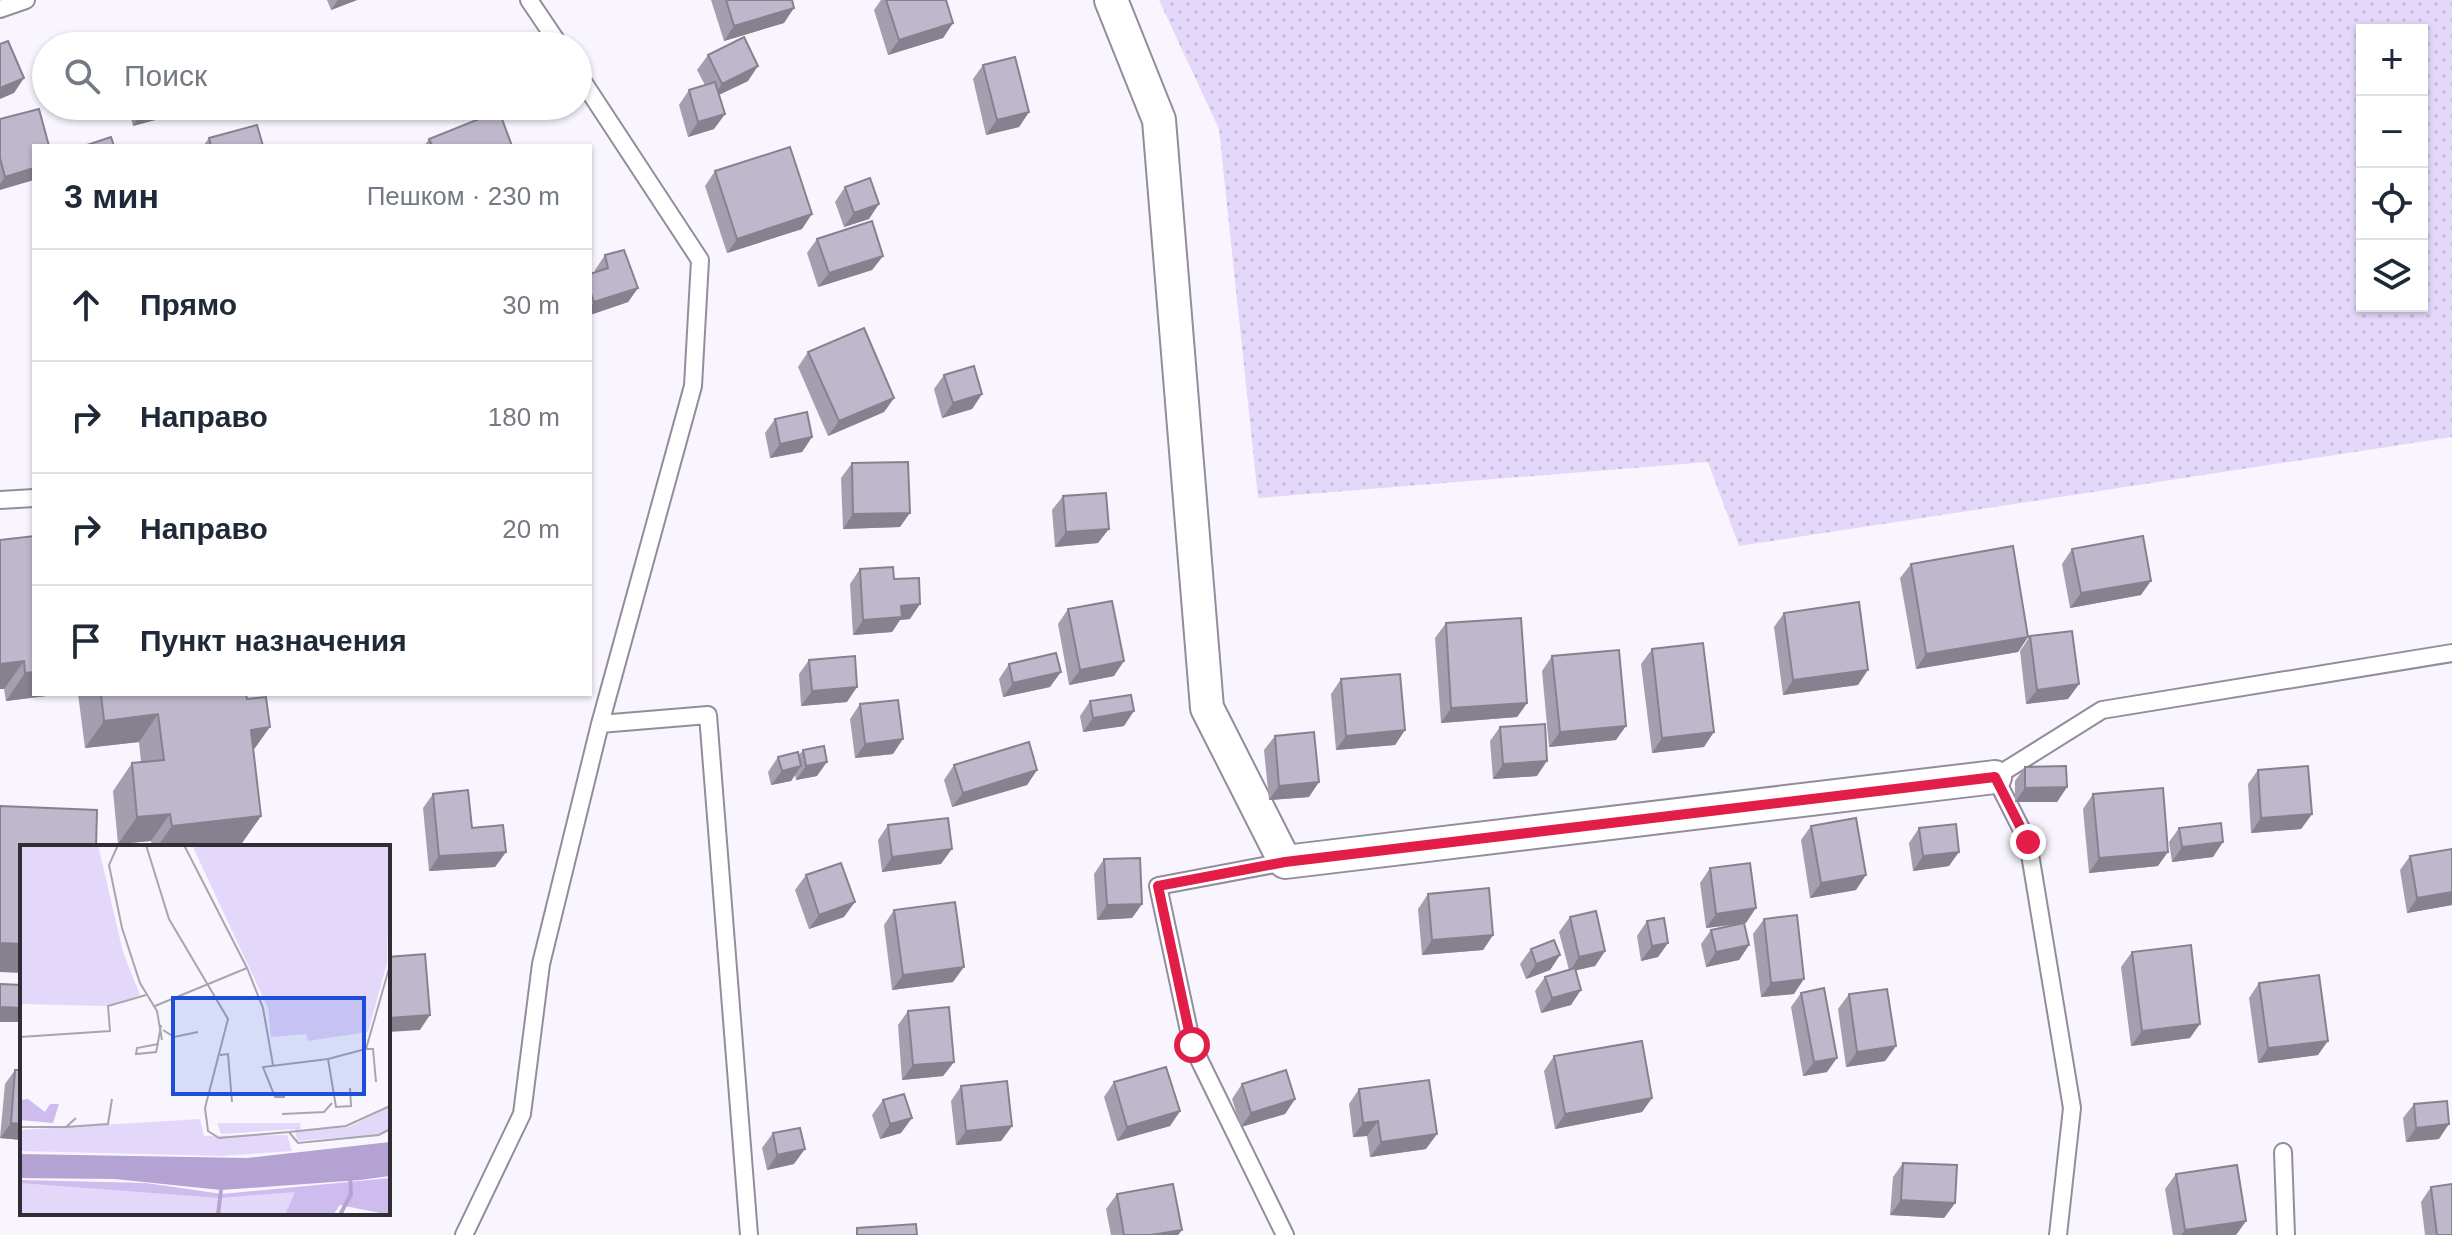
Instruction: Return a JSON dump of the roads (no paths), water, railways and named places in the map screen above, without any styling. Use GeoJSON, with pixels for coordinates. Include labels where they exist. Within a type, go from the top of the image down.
{"type":"FeatureCollection","features":[{"type":"Feature","properties":{"kind":"street"},"geometry":{"type":"LineString","coordinates":[[1111,0],[1159,120],[1207,708],[1285,862],[1995,777]]}},
{"type":"Feature","properties":{"kind":"lane"},"geometry":{"type":"LineString","coordinates":[[0,9],[26,0]]}},
{"type":"Feature","properties":{"kind":"lane"},"geometry":{"type":"LineString","coordinates":[[529,0],[551,32]]}},
{"type":"Feature","properties":{"kind":"lane"},"geometry":{"type":"LineString","coordinates":[[464,1235],[522,1114],[541,964],[600,724],[693,386],[700,260],[592,95]]}},
{"type":"Feature","properties":{"kind":"lane"},"geometry":{"type":"LineString","coordinates":[[0,500],[32,498]]}},
{"type":"Feature","properties":{"kind":"lane"},"geometry":{"type":"LineString","coordinates":[[2058,1235],[2072,1108],[2028,842],[1995,777],[2102,710],[2452,653]]}},
{"type":"Feature","properties":{"kind":"lane"},"geometry":{"type":"LineString","coordinates":[[600,724],[708,715],[749,1235]]}},
{"type":"Feature","properties":{"kind":"lane"},"geometry":{"type":"LineString","coordinates":[[1285,862],[1158,886],[1192,1045],[1285,1235]]}},
{"type":"Feature","properties":{"kind":"lane"},"geometry":{"type":"LineString","coordinates":[[2283,1152],[2286,1235]]}}]}
